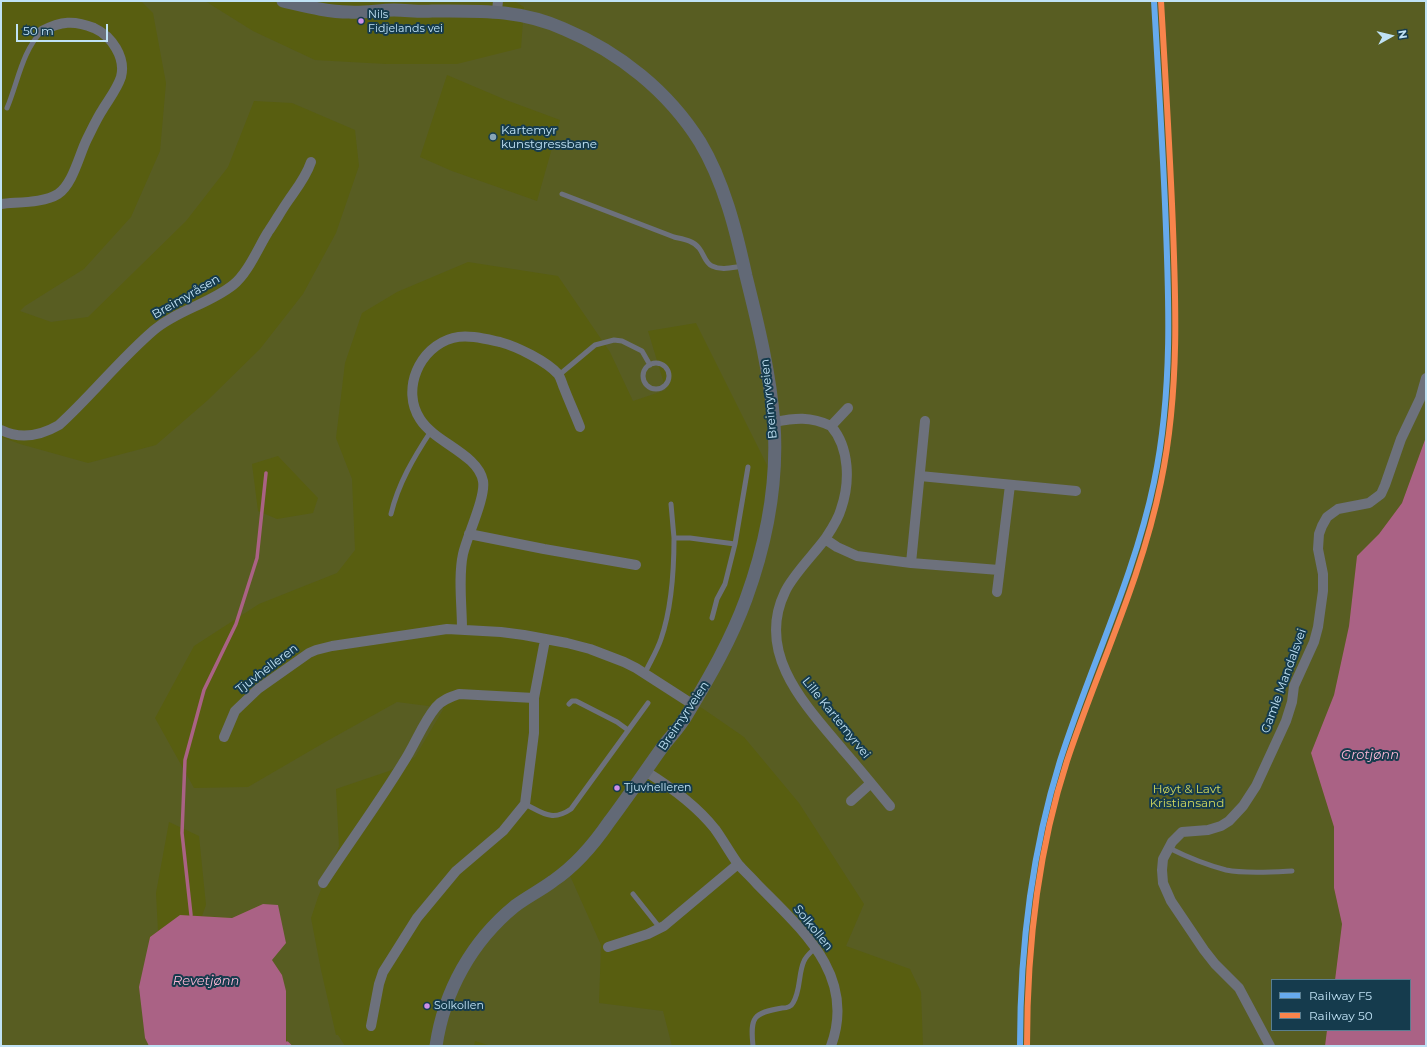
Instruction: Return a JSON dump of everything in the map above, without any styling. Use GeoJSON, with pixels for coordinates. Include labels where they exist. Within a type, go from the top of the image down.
{"type":"FeatureCollection","features":[{"type":"Feature","properties":{"kind":"street","name":"Breimyrveien"},"geometry":{"type":"LineString","coordinates":[[283,1],[330,11],[348,12],[389,10],[473,11],[497,6],[564,29],[613,55],[639,73],[675,108],[700,142],[709,160],[728,207],[762,340],[774,422],[773,466],[769,508],[766,530],[756,569],[746,600],[728,642],[707,682],[692,704],[682,723],[645,771],[606,827],[580,858],[564,873],[518,904],[491,930],[476,949],[461,970],[448,997],[436,1046]]}},
{"type":"Feature","properties":{"kind":"street"},"geometry":{"type":"LineString","coordinates":[[1,204],[51,198],[65,187],[71,177],[87,139],[115,91],[121,76],[121,60],[116,48],[108,37],[99,30],[86,25],[67,22],[55,24],[42,31]]}},
{"type":"Feature","properties":{"kind":"street","name":"Breimyråsen"},"geometry":{"type":"LineString","coordinates":[[1,430],[7,434],[27,436],[47,432],[59,425],[134,349],[160,325],[173,316],[211,298],[233,285],[243,273],[288,201],[307,175],[311,162]]}},
{"type":"Feature","properties":{"kind":"street"},"geometry":{"type":"LineString","coordinates":[[462,629],[461,563],[483,491],[483,482],[481,474],[470,459],[444,442],[426,427],[417,414],[414,404],[413,384],[414,377],[421,363],[434,348],[453,338],[462,337],[500,342],[527,353],[547,365],[559,375],[580,427]]}},
{"type":"Feature","properties":{"kind":"street","name":"Gamle Mandalsvei"},"geometry":{"type":"LineString","coordinates":[[1270,1046],[1239,988],[1226,976],[1208,955],[1171,901],[1163,883],[1163,859],[1176,836],[1182,832],[1208,830],[1225,824],[1239,810],[1256,786],[1286,721],[1292,702],[1294,686],[1314,642],[1318,627],[1323,590],[1318,549],[1319,534],[1322,526],[1328,516],[1338,509],[1369,503],[1381,494],[1401,439],[1420,399],[1426,378]]}},
{"type":"Feature","properties":{"kind":"street"},"geometry":{"type":"LineString","coordinates":[[774,422],[792,419],[807,419],[831,426],[848,408]]}},
{"type":"Feature","properties":{"kind":"street"},"geometry":{"type":"LineString","coordinates":[[911,563],[925,421]]}},
{"type":"Feature","properties":{"kind":"street","name":"Lille Kartemyrvei"},"geometry":{"type":"LineString","coordinates":[[831,426],[837,435],[843,450],[846,470],[846,485],[840,512],[826,539],[785,592],[777,620],[778,647],[789,679],[802,700],[890,806]]}},
{"type":"Feature","properties":{"kind":"street"},"geometry":{"type":"LineString","coordinates":[[920,476],[1076,491]]}},
{"type":"Feature","properties":{"kind":"street"},"geometry":{"type":"LineString","coordinates":[[997,592],[1010,485]]}},
{"type":"Feature","properties":{"kind":"street"},"geometry":{"type":"LineString","coordinates":[[469,534],[544,549],[636,564]]}},
{"type":"Feature","properties":{"kind":"street"},"geometry":{"type":"LineString","coordinates":[[826,539],[837,547],[857,556],[911,563],[999,570]]}},
{"type":"Feature","properties":{"kind":"street","name":"Tjuvhelleren"},"geometry":{"type":"LineString","coordinates":[[224,737],[235,711],[258,689],[296,662],[316,650],[355,642],[447,629],[501,632],[567,643],[590,649],[624,662],[645,673],[692,704]]}},
{"type":"Feature","properties":{"kind":"street"},"geometry":{"type":"LineString","coordinates":[[371,1026],[379,984],[383,972],[417,918],[456,871],[503,831],[525,804],[534,733],[534,698],[545,640]]}},
{"type":"Feature","properties":{"kind":"street"},"geometry":{"type":"LineString","coordinates":[[323,883],[405,761],[431,714],[440,702],[451,696],[459,694],[534,698]]}},
{"type":"Feature","properties":{"kind":"street","name":"Solkollen"},"geometry":{"type":"LineString","coordinates":[[645,771],[669,786],[698,810],[718,834],[738,864],[798,926],[816,947],[830,970],[836,995],[837,1026],[831,1046]]}},
{"type":"Feature","properties":{"kind":"street"},"geometry":{"type":"LineString","coordinates":[[851,801],[871,783]]}},
{"type":"Feature","properties":{"kind":"street"},"geometry":{"type":"LineString","coordinates":[[608,947],[648,934],[660,928],[675,918],[738,864]]}},
{"type":"Feature","properties":{"kind":"lane"},"geometry":{"type":"LineString","coordinates":[[8,108],[25,58],[33,42],[42,31]]}},
{"type":"Feature","properties":{"kind":"lane"},"geometry":{"type":"LineString","coordinates":[[562,194],[688,240],[699,246],[707,263],[713,266],[725,268],[744,266]]}},
{"type":"Feature","properties":{"kind":"lane"},"geometry":{"type":"LineString","coordinates":[[559,375],[588,350],[600,343],[614,340],[622,341],[642,350],[650,365]]}},
{"type":"Feature","properties":{"kind":"lane"},"geometry":{"type":"LineString","coordinates":[[658,363],[662,364],[668,370],[670,378],[669,382],[663,388],[655,390],[651,389],[645,383],[643,375],[644,371],[650,365],[658,363]]}},
{"type":"Feature","properties":{"kind":"lane"},"geometry":{"type":"LineString","coordinates":[[391,514],[402,484],[417,453],[431,431]]}},
{"type":"Feature","properties":{"kind":"lane"},"geometry":{"type":"LineString","coordinates":[[712,618],[717,599],[725,584],[748,467]]}},
{"type":"Feature","properties":{"kind":"lane"},"geometry":{"type":"LineString","coordinates":[[645,673],[660,641],[667,620],[672,592],[674,538],[671,504]]}},
{"type":"Feature","properties":{"kind":"lane"},"geometry":{"type":"LineString","coordinates":[[674,538],[690,538],[734,544]]}},
{"type":"Feature","properties":{"kind":"lane"},"geometry":{"type":"LineString","coordinates":[[569,704],[572,701],[576,701],[617,722],[628,730]]}},
{"type":"Feature","properties":{"kind":"lane"},"geometry":{"type":"LineString","coordinates":[[525,804],[548,815],[557,816],[564,814],[571,809],[648,703]]}},
{"type":"Feature","properties":{"kind":"lane"},"geometry":{"type":"LineString","coordinates":[[1168,848],[1201,862],[1228,870],[1272,872],[1292,871]]}},
{"type":"Feature","properties":{"kind":"lane"},"geometry":{"type":"LineString","coordinates":[[633,894],[660,928]]}},
{"type":"Feature","properties":{"kind":"lane"},"geometry":{"type":"LineString","coordinates":[[753,1046],[753,1021],[763,1013],[786,1008],[792,1004],[798,988],[804,961],[816,947]]}},
{"type":"Feature","properties":{"kind":"green space","name":"Høyt & Lavt Kristiansand"},"geometry":{"type":"Polygon","coordinates":[[[1,1],[1426,1],[1426,1046],[1,1046],[1,1]]]}},
{"type":"Feature","properties":{"kind":"green space","name":"Høyt & Lavt Kristiansand"},"geometry":{"type":"Polygon","coordinates":[[[141,1],[205,1],[253,31],[315,60],[386,64],[457,64],[521,48],[524,7],[514,1],[1426,1],[1426,437],[1402,503],[1379,534],[1357,556],[1349,626],[1334,695],[1311,753],[1334,827],[1334,888],[1342,924],[1335,979],[1271,979],[1271,1031],[1327,1031],[1325,1046],[923,1046],[921,992],[910,969],[846,946],[864,904],[799,803],[744,737],[694,704],[751,591],[773,477],[696,323],[648,331],[666,390],[633,401],[610,352],[558,276],[468,262],[397,292],[362,313],[345,363],[336,438],[352,479],[355,550],[337,573],[259,604],[194,646],[155,718],[194,788],[248,787],[397,702],[444,708],[415,757],[389,771],[336,789],[339,846],[311,918],[336,1035],[338,1035],[345,1046],[286,1046],[282,975],[272,960],[263,904],[232,918],[202,916],[206,905],[199,836],[169,822],[156,893],[158,931],[149,937],[145,1038],[149,1046],[1,1046],[1,437],[20,444],[88,463],[156,445],[208,400],[260,349],[303,294],[336,233],[359,166],[355,130],[292,103],[254,101],[228,167],[186,221],[88,317],[51,322],[20,311],[25,306],[84,269],[131,217],[160,151],[166,83],[153,13],[141,1]],[[447,75],[420,157],[452,171],[537,201],[560,120],[506,100],[447,75]],[[278,456],[252,464],[258,511],[277,519],[313,513],[318,498],[278,456]]]}},
{"type":"Feature","properties":{"kind":"green space"},"geometry":{"type":"Polygon","coordinates":[[[567,869],[601,945],[599,1003],[663,1011],[672,1046],[491,1046],[475,1041],[474,1046],[438,1046],[461,968],[504,916],[567,869]]]}},
{"type":"Feature","properties":{"kind":"water","name":"Grotjønn"},"geometry":{"type":"Polygon","coordinates":[[[1426,437],[1426,1046],[1325,1046],[1327,1031],[1411,1031],[1411,979],[1335,979],[1342,924],[1334,888],[1334,827],[1311,753],[1334,695],[1349,626],[1357,556],[1379,534],[1402,503],[1426,437]]]}},
{"type":"Feature","properties":{"kind":"water","name":"Revetjønn"},"geometry":{"type":"Polygon","coordinates":[[[263,904],[278,905],[286,943],[272,960],[282,975],[286,991],[286,1046],[149,1046],[145,1038],[139,987],[150,937],[180,915],[232,918],[263,904]]]}},
{"type":"Feature","properties":{"kind":"waterway"},"geometry":{"type":"LineString","coordinates":[[191,915],[182,833],[185,760],[204,690],[236,624],[257,558],[266,473]]}},
{"type":"Feature","properties":{"kind":"waterway"},"geometry":{"type":"LineString","coordinates":[[287,1043],[290,1046]]}},
{"type":"Feature","properties":{"kind":"rail line","name":"F5"},"geometry":{"type":"LineString","coordinates":[[1020,1046],[1022,974],[1029,902],[1050,796],[1072,726],[1135,553],[1154,482],[1160,448],[1167,379],[1168,309],[1164,179],[1154,1]]}},
{"type":"Feature","properties":{"kind":"rail line","name":"50"},"geometry":{"type":"LineString","coordinates":[[1027,1046],[1027,1010],[1032,937],[1041,866],[1048,831],[1067,761],[1143,553],[1153,518],[1167,447],[1174,378],[1175,309],[1171,179],[1161,1]]}},
{"type":"Feature","properties":{"kind":"place","name":"Nils Fidjelands vei"},"geometry":{"type":"Point","coordinates":[361,21]}},
{"type":"Feature","properties":{"kind":"place","name":"Kartemyr kunstgressbane"},"geometry":{"type":"Point","coordinates":[493,137]}},
{"type":"Feature","properties":{"kind":"place","name":"Tjuvhelleren"},"geometry":{"type":"Point","coordinates":[617,788]}},
{"type":"Feature","properties":{"kind":"place","name":"Solkollen"},"geometry":{"type":"Point","coordinates":[427,1006]}}]}
